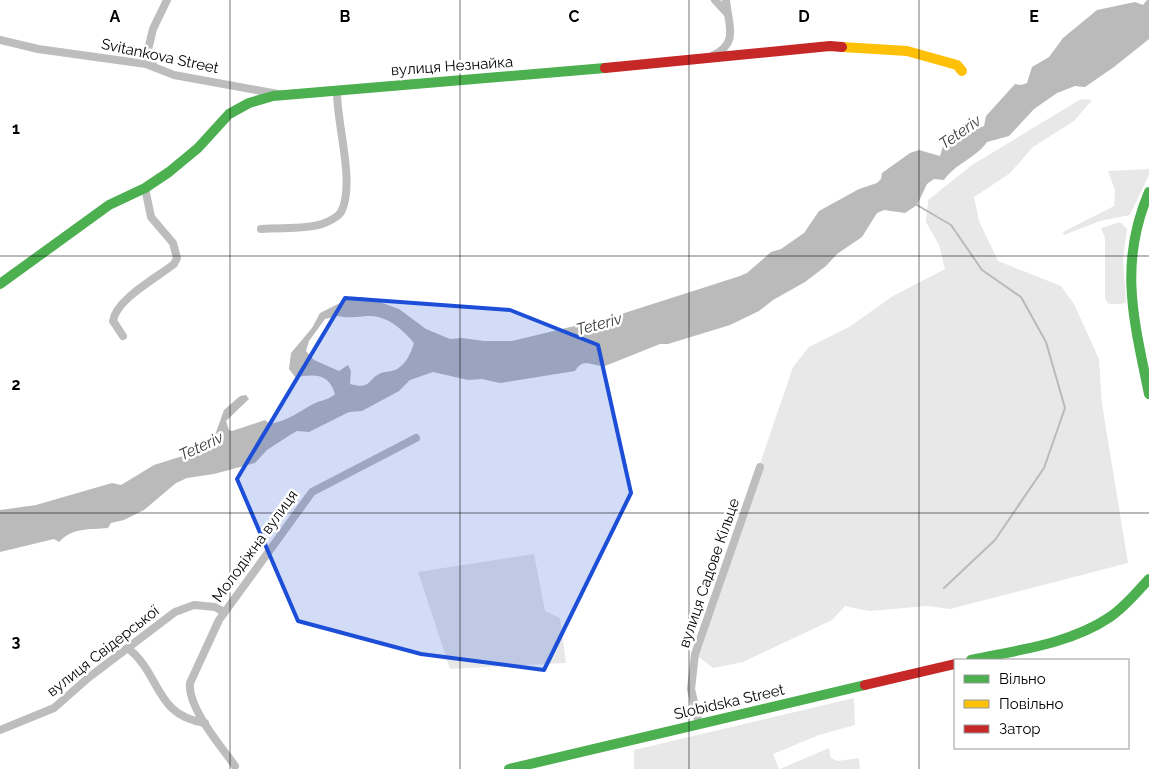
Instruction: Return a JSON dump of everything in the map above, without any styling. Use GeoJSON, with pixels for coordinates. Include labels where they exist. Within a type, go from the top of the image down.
{"type":"FeatureCollection","features":[{"type":"Feature","properties":{"kind":"street"},"geometry":{"type":"LineString","coordinates":[[154,67],[147,54],[155,24],[167,0]]}},
{"type":"Feature","properties":{"kind":"street"},"geometry":{"type":"LineString","coordinates":[[716,0],[727,13]]}},
{"type":"Feature","properties":{"kind":"street"},"geometry":{"type":"LineString","coordinates":[[710,57],[720,53],[729,42],[730,29],[726,0]]}},
{"type":"Feature","properties":{"kind":"street","name":"Svitankova Street"},"geometry":{"type":"LineString","coordinates":[[0,40],[38,49],[114,58],[154,67],[174,75],[284,95]]}},
{"type":"Feature","properties":{"kind":"street","name":"вулиця Незнайка"},"geometry":{"type":"LineString","coordinates":[[0,284],[109,204],[145,188],[189,155],[229,114],[249,103],[284,95],[498,78],[812,47],[852,46],[907,51],[957,65],[962,71]]}},
{"type":"Feature","properties":{"kind":"street"},"geometry":{"type":"LineString","coordinates":[[261,229],[316,225],[330,221],[341,213],[346,199],[346,174],[336,107],[337,90]]}},
{"type":"Feature","properties":{"kind":"street"},"geometry":{"type":"LineString","coordinates":[[123,336],[113,321],[116,311],[139,290],[174,264],[177,258],[173,243],[151,217],[145,188]]}},
{"type":"Feature","properties":{"kind":"street"},"geometry":{"type":"LineString","coordinates":[[1149,192],[1135,222],[1131,238],[1129,272],[1132,306],[1149,394]]}},
{"type":"Feature","properties":{"kind":"street","name":"Молодіжна вулиця"},"geometry":{"type":"LineString","coordinates":[[237,768],[205,723],[191,698],[190,683],[224,612],[312,492],[416,438]]}},
{"type":"Feature","properties":{"kind":"street","name":"вулиця Садове Кільце"},"geometry":{"type":"LineString","coordinates":[[698,724],[691,689],[694,654],[760,467]]}},
{"type":"Feature","properties":{"kind":"street"},"geometry":{"type":"LineString","coordinates":[[975,659],[1061,639],[1099,623],[1111,616],[1149,579]]}},
{"type":"Feature","properties":{"kind":"street","name":"вулиця Свідерської"},"geometry":{"type":"LineString","coordinates":[[0,730],[54,708],[88,678],[129,649],[175,612],[186,607],[206,605],[224,612]]}},
{"type":"Feature","properties":{"kind":"street"},"geometry":{"type":"LineString","coordinates":[[129,649],[141,658],[149,670],[161,697],[180,715],[194,722],[205,723]]}},
{"type":"Feature","properties":{"kind":"street","name":"Slobidska Street"},"geometry":{"type":"LineString","coordinates":[[509,769],[954,664]]}},
{"type":"Feature","properties":{"kind":"highlighted area"},"geometry":{"type":"Polygon","coordinates":[[[345,298],[510,310],[598,345],[631,493],[544,670],[421,654],[298,621],[237,479],[345,298]]]}},
{"type":"Feature","properties":{"kind":"shaded area"},"geometry":{"type":"Polygon","coordinates":[[[1081,99],[1092,100],[1074,121],[1033,147],[1009,174],[974,197],[979,221],[998,261],[1061,286],[1074,304],[1099,359],[1102,404],[1128,563],[950,609],[927,606],[869,611],[845,606],[832,620],[743,662],[713,668],[695,654],[793,367],[809,347],[849,327],[893,296],[945,269],[939,245],[926,222],[928,200],[972,165],[1081,99]]]}},
{"type":"Feature","properties":{"kind":"shaded area"},"geometry":{"type":"Polygon","coordinates":[[[1149,169],[1149,175],[1130,215],[1100,221],[1064,235],[1063,232],[1114,206],[1115,190],[1108,171],[1149,169]]]}},
{"type":"Feature","properties":{"kind":"shaded area"},"geometry":{"type":"Polygon","coordinates":[[[1120,222],[1127,229],[1123,259],[1126,302],[1109,304],[1105,299],[1105,238],[1101,228],[1120,222]]]}},
{"type":"Feature","properties":{"kind":"shaded area"},"geometry":{"type":"Polygon","coordinates":[[[534,554],[545,611],[560,618],[566,663],[450,669],[418,572],[534,554]]]}},
{"type":"Feature","properties":{"kind":"shaded area"},"geometry":{"type":"Polygon","coordinates":[[[854,698],[855,725],[819,735],[773,754],[779,769],[634,769],[634,750],[854,698]]]}},
{"type":"Feature","properties":{"kind":"shaded area"},"geometry":{"type":"Polygon","coordinates":[[[829,748],[831,758],[838,761],[859,758],[860,769],[780,769],[829,748]]]}},
{"type":"Feature","properties":{"kind":"water","name":"Teteriv"},"geometry":{"type":"Polygon","coordinates":[[[1149,0],[1149,39],[1114,67],[1085,87],[1075,86],[1057,93],[1034,109],[1009,136],[987,142],[978,152],[954,169],[944,180],[934,179],[927,184],[917,205],[905,213],[884,210],[877,213],[862,237],[837,254],[826,266],[805,282],[773,300],[759,311],[730,325],[668,344],[660,344],[605,366],[585,363],[581,364],[575,371],[500,383],[482,379],[468,380],[433,372],[410,380],[399,391],[362,411],[349,412],[309,432],[297,431],[267,450],[255,463],[214,474],[187,478],[176,483],[144,510],[124,520],[111,523],[108,528],[82,530],[64,537],[59,542],[54,539],[0,552],[0,510],[36,505],[112,483],[121,485],[154,465],[189,454],[215,435],[224,410],[240,396],[246,395],[249,399],[226,421],[229,430],[232,431],[265,420],[270,424],[282,421],[313,404],[333,396],[335,394],[332,387],[324,378],[319,376],[295,377],[289,369],[291,353],[312,328],[320,313],[350,298],[362,297],[399,309],[426,329],[450,339],[512,341],[612,317],[740,276],[747,273],[771,252],[781,249],[804,233],[819,211],[859,189],[877,183],[881,179],[882,173],[910,153],[919,150],[940,156],[943,146],[984,126],[986,116],[1015,84],[1027,83],[1032,67],[1049,57],[1063,38],[1097,10],[1135,2],[1143,5],[1149,0]],[[338,316],[325,319],[309,341],[306,351],[314,360],[339,371],[348,365],[351,371],[350,384],[366,385],[377,375],[393,371],[406,361],[414,343],[405,333],[389,321],[370,316],[338,316]]]}},
{"type":"Feature","properties":{"kind":"waterway"},"geometry":{"type":"LineString","coordinates":[[917,205],[951,225],[982,270],[1021,297],[1046,342],[1065,408],[1044,468],[995,540],[944,588]]}},
{"type":"Feature","properties":{"kind":"traffic: fast"},"geometry":{"type":"LineString","coordinates":[[0,284],[109,205],[145,188],[169,172],[198,148],[229,114],[249,103],[273,96],[605,68]]}},
{"type":"Feature","properties":{"kind":"traffic: fast"},"geometry":{"type":"LineString","coordinates":[[1149,192],[1139,218],[1131,268],[1134,317],[1149,394]]}},
{"type":"Feature","properties":{"kind":"traffic: fast"},"geometry":{"type":"LineString","coordinates":[[976,659],[1043,645],[1078,634],[1110,617],[1131,599],[1149,579]]}},
{"type":"Feature","properties":{"kind":"traffic: fast"},"geometry":{"type":"LineString","coordinates":[[509,769],[865,685]]}},
{"type":"Feature","properties":{"kind":"traffic: slow"},"geometry":{"type":"LineString","coordinates":[[842,47],[907,51],[957,65],[962,71]]}},
{"type":"Feature","properties":{"kind":"traffic: jam"},"geometry":{"type":"LineString","coordinates":[[605,68],[830,46],[842,47]]}},
{"type":"Feature","properties":{"kind":"traffic: jam"},"geometry":{"type":"LineString","coordinates":[[865,685],[954,664]]}}]}
